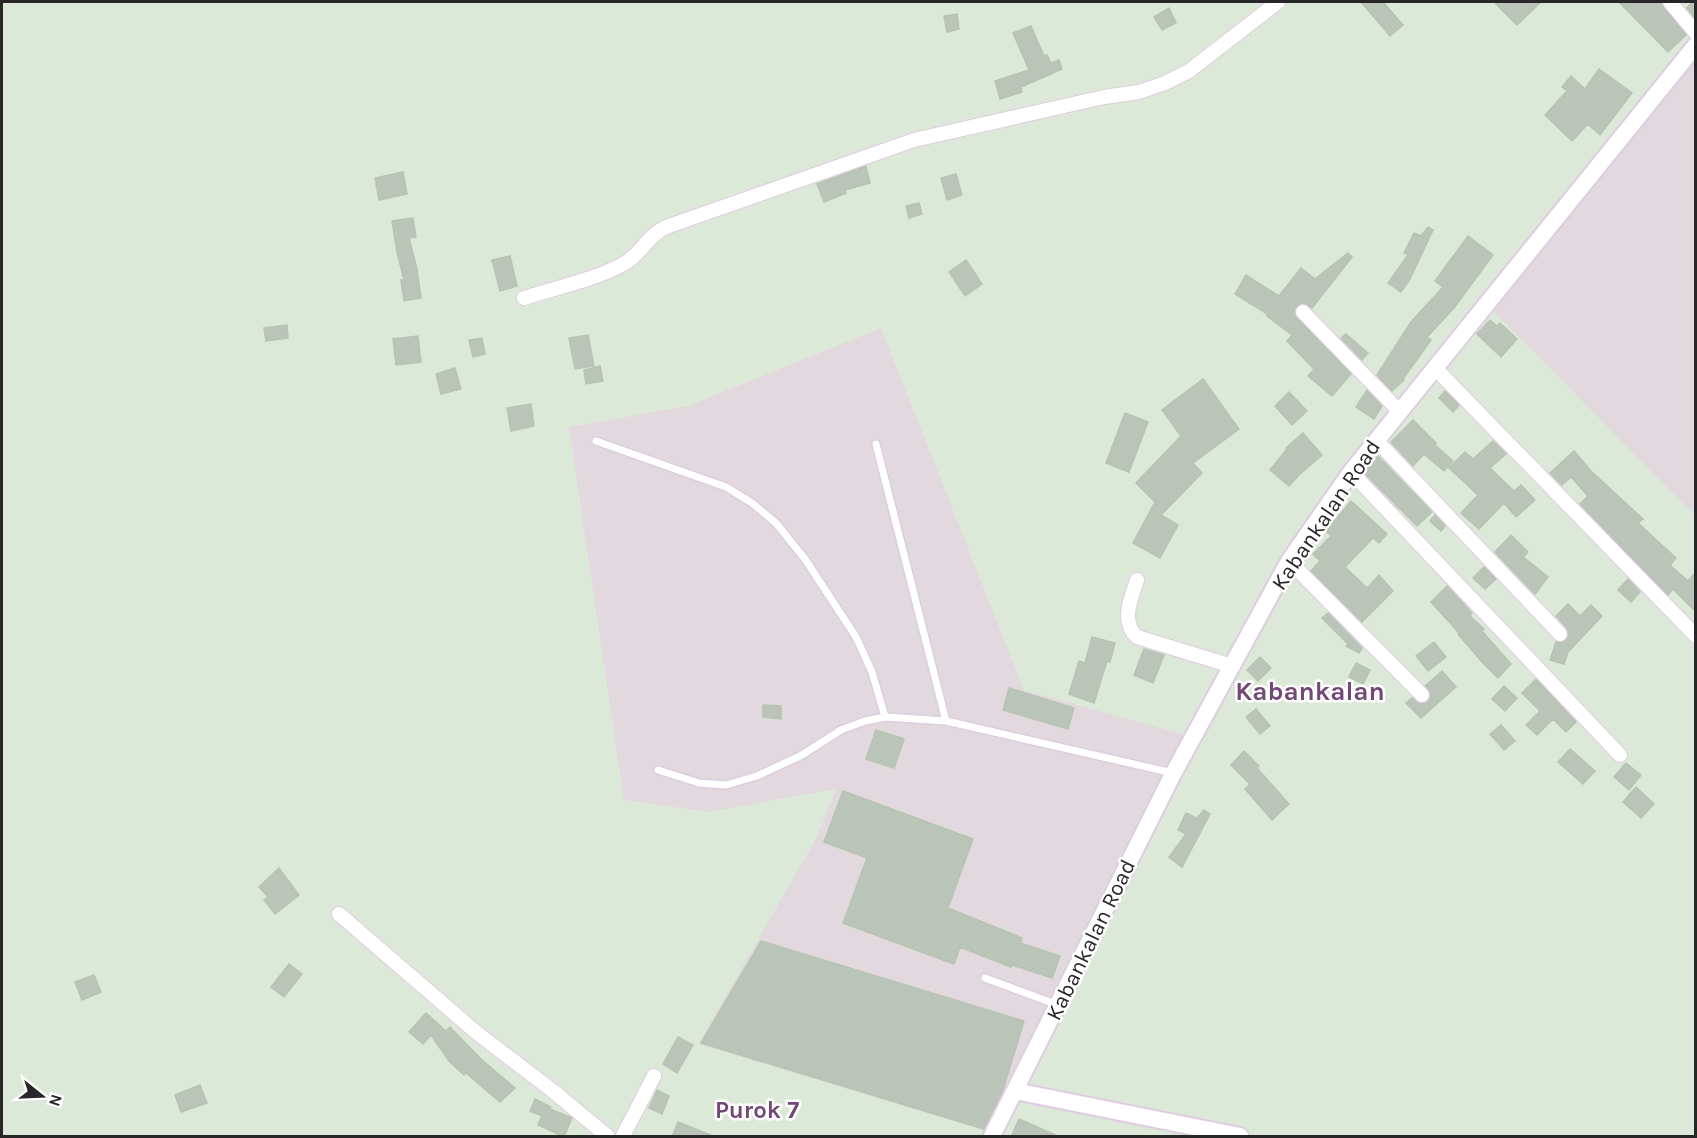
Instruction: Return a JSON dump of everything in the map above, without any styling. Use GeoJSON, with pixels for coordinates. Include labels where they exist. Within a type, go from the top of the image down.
{"type":"FeatureCollection","features":[{"type":"Feature","properties":{"kind":"street"},"geometry":{"type":"LineString","coordinates":[[524,298],[609,271],[627,262],[655,232],[666,227],[914,140],[1104,97],[1139,92],[1165,83],[1189,71],[1278,2]]}},
{"type":"Feature","properties":{"kind":"street"},"geometry":{"type":"LineString","coordinates":[[1670,2],[1695,33]]}},
{"type":"Feature","properties":{"kind":"street","name":"Kabankalan Road"},"geometry":{"type":"LineString","coordinates":[[992,1137],[1173,774],[1289,561],[1376,440],[1695,45]]}},
{"type":"Feature","properties":{"kind":"street"},"geometry":{"type":"LineString","coordinates":[[1303,312],[1400,412]]}},
{"type":"Feature","properties":{"kind":"street"},"geometry":{"type":"LineString","coordinates":[[1435,368],[1695,636]]}},
{"type":"Feature","properties":{"kind":"street"},"geometry":{"type":"LineString","coordinates":[[1376,440],[1560,634]]}},
{"type":"Feature","properties":{"kind":"street"},"geometry":{"type":"LineString","coordinates":[[1351,472],[1620,755]]}},
{"type":"Feature","properties":{"kind":"street"},"geometry":{"type":"LineString","coordinates":[[1289,561],[1422,695]]}},
{"type":"Feature","properties":{"kind":"street"},"geometry":{"type":"LineString","coordinates":[[1137,580],[1128,609],[1128,622],[1131,631],[1137,637],[1232,666]]}},
{"type":"Feature","properties":{"kind":"street"},"geometry":{"type":"LineString","coordinates":[[339,914],[477,1033],[553,1091],[607,1137]]}},
{"type":"Feature","properties":{"kind":"street"},"geometry":{"type":"LineString","coordinates":[[623,1137],[654,1076]]}},
{"type":"Feature","properties":{"kind":"street"},"geometry":{"type":"LineString","coordinates":[[1015,1091],[1240,1137]]}},
{"type":"Feature","properties":{"kind":"lane"},"geometry":{"type":"LineString","coordinates":[[596,441],[726,487],[752,503],[777,523],[805,559],[856,637],[872,672],[885,717]]}},
{"type":"Feature","properties":{"kind":"lane"},"geometry":{"type":"LineString","coordinates":[[876,444],[946,721]]}},
{"type":"Feature","properties":{"kind":"lane"},"geometry":{"type":"LineString","coordinates":[[658,770],[699,783],[726,785],[757,776],[802,755],[841,730],[865,721],[885,717],[946,721],[1173,774]]}},
{"type":"Feature","properties":{"kind":"lane"},"geometry":{"type":"LineString","coordinates":[[985,978],[1058,1005]]}},
{"type":"Feature","properties":{"kind":"shaded area"},"geometry":{"type":"Polygon","coordinates":[[[1695,57],[1695,515],[1493,311],[1695,57]]]}},
{"type":"Feature","properties":{"kind":"shaded area"},"geometry":{"type":"Polygon","coordinates":[[[881,328],[1024,690],[1185,735],[990,1132],[698,1044],[817,837],[836,789],[708,812],[624,800],[569,427],[688,406],[881,328]]]}},
{"type":"Feature","properties":{"kind":"building"},"geometry":{"type":"Polygon","coordinates":[[[1361,2],[1383,2],[1403,25],[1390,36],[1361,2]]]}},
{"type":"Feature","properties":{"kind":"building"},"geometry":{"type":"Polygon","coordinates":[[[1494,2],[1541,2],[1517,25],[1494,2]]]}},
{"type":"Feature","properties":{"kind":"building"},"geometry":{"type":"Polygon","coordinates":[[[1619,2],[1660,2],[1686,35],[1668,52],[1619,2]]]}},
{"type":"Feature","properties":{"kind":"building"},"geometry":{"type":"Polygon","coordinates":[[[1695,2],[1695,18],[1687,8],[1695,2]]]}},
{"type":"Feature","properties":{"kind":"building"},"geometry":{"type":"Polygon","coordinates":[[[1169,8],[1176,23],[1162,30],[1154,17],[1169,8]]]}},
{"type":"Feature","properties":{"kind":"building"},"geometry":{"type":"Polygon","coordinates":[[[957,14],[959,29],[947,32],[944,16],[957,14]]]}},
{"type":"Feature","properties":{"kind":"building"},"geometry":{"type":"Polygon","coordinates":[[[1031,26],[1044,56],[1047,55],[1051,63],[1059,60],[1062,69],[1021,87],[1022,92],[1000,99],[995,81],[1029,70],[1013,33],[1031,26]]]}},
{"type":"Feature","properties":{"kind":"building"},"geometry":{"type":"Polygon","coordinates":[[[1599,69],[1632,93],[1600,135],[1588,124],[1572,141],[1545,115],[1567,91],[1562,87],[1571,76],[1585,89],[1599,69]]]}},
{"type":"Feature","properties":{"kind":"building"},"geometry":{"type":"Polygon","coordinates":[[[866,166],[870,183],[845,190],[846,193],[824,202],[817,184],[866,166]]]}},
{"type":"Feature","properties":{"kind":"building"},"geometry":{"type":"Polygon","coordinates":[[[403,172],[407,194],[379,200],[375,178],[403,172]]]}},
{"type":"Feature","properties":{"kind":"building"},"geometry":{"type":"Polygon","coordinates":[[[956,174],[962,195],[947,200],[941,178],[956,174]]]}},
{"type":"Feature","properties":{"kind":"building"},"geometry":{"type":"Polygon","coordinates":[[[919,203],[922,214],[909,218],[906,206],[919,203]]]}},
{"type":"Feature","properties":{"kind":"building"},"geometry":{"type":"Polygon","coordinates":[[[413,218],[416,237],[409,238],[421,298],[404,301],[401,280],[404,280],[392,221],[413,218]]]}},
{"type":"Feature","properties":{"kind":"building"},"geometry":{"type":"Polygon","coordinates":[[[1428,227],[1433,230],[1410,279],[1401,292],[1388,283],[1408,255],[1404,253],[1414,233],[1421,236],[1428,227]]]}},
{"type":"Feature","properties":{"kind":"building"},"geometry":{"type":"Polygon","coordinates":[[[1468,236],[1493,255],[1454,308],[1427,337],[1431,340],[1404,380],[1392,391],[1377,375],[1411,322],[1443,287],[1435,281],[1468,236]]]}},
{"type":"Feature","properties":{"kind":"building"},"geometry":{"type":"Polygon","coordinates":[[[1348,253],[1352,257],[1312,308],[1301,303],[1294,310],[1297,318],[1351,374],[1332,396],[1308,376],[1314,369],[1287,341],[1292,335],[1267,316],[1269,315],[1235,294],[1246,275],[1279,296],[1301,268],[1315,279],[1348,253]]]}},
{"type":"Feature","properties":{"kind":"building"},"geometry":{"type":"Polygon","coordinates":[[[510,256],[517,286],[500,291],[492,260],[510,256]]]}},
{"type":"Feature","properties":{"kind":"building"},"geometry":{"type":"Polygon","coordinates":[[[966,260],[982,284],[965,296],[949,272],[966,260]]]}},
{"type":"Feature","properties":{"kind":"building"},"geometry":{"type":"Polygon","coordinates":[[[1490,320],[1497,326],[1500,323],[1517,339],[1501,357],[1477,334],[1490,320]]]}},
{"type":"Feature","properties":{"kind":"building"},"geometry":{"type":"Polygon","coordinates":[[[287,325],[288,338],[266,341],[264,328],[287,325]]]}},
{"type":"Feature","properties":{"kind":"building"},"geometry":{"type":"Polygon","coordinates":[[[1346,334],[1368,353],[1362,360],[1341,338],[1346,334]]]}},
{"type":"Feature","properties":{"kind":"building"},"geometry":{"type":"Polygon","coordinates":[[[588,335],[594,366],[575,369],[569,338],[588,335]]]}},
{"type":"Feature","properties":{"kind":"building"},"geometry":{"type":"Polygon","coordinates":[[[418,336],[421,362],[396,365],[393,339],[418,336]]]}},
{"type":"Feature","properties":{"kind":"building"},"geometry":{"type":"Polygon","coordinates":[[[482,338],[485,354],[473,357],[469,340],[482,338]]]}},
{"type":"Feature","properties":{"kind":"building"},"geometry":{"type":"Polygon","coordinates":[[[600,366],[603,381],[586,384],[584,370],[600,366]]]}},
{"type":"Feature","properties":{"kind":"building"},"geometry":{"type":"Polygon","coordinates":[[[455,368],[461,389],[441,394],[436,374],[455,368]]]}},
{"type":"Feature","properties":{"kind":"building"},"geometry":{"type":"Polygon","coordinates":[[[1203,379],[1239,429],[1193,463],[1202,473],[1161,515],[1178,525],[1160,558],[1133,543],[1155,502],[1136,483],[1181,436],[1162,410],[1203,379]]]}},
{"type":"Feature","properties":{"kind":"building"},"geometry":{"type":"Polygon","coordinates":[[[1367,390],[1382,406],[1374,419],[1356,407],[1367,390]]]}},
{"type":"Feature","properties":{"kind":"building"},"geometry":{"type":"Polygon","coordinates":[[[1445,391],[1459,405],[1453,412],[1439,398],[1445,391]]]}},
{"type":"Feature","properties":{"kind":"building"},"geometry":{"type":"Polygon","coordinates":[[[1289,392],[1307,411],[1292,425],[1275,406],[1289,392]]]}},
{"type":"Feature","properties":{"kind":"building"},"geometry":{"type":"Polygon","coordinates":[[[531,404],[534,426],[511,431],[507,408],[531,404]]]}},
{"type":"Feature","properties":{"kind":"building"},"geometry":{"type":"Polygon","coordinates":[[[1125,413],[1148,422],[1129,472],[1106,463],[1125,413]]]}},
{"type":"Feature","properties":{"kind":"building"},"geometry":{"type":"Polygon","coordinates":[[[1413,420],[1453,461],[1444,471],[1424,454],[1413,466],[1391,442],[1413,420]]]}},
{"type":"Feature","properties":{"kind":"building"},"geometry":{"type":"Polygon","coordinates":[[[1303,433],[1322,455],[1289,486],[1270,470],[1286,448],[1303,433]]]}},
{"type":"Feature","properties":{"kind":"building"},"geometry":{"type":"Polygon","coordinates":[[[1493,441],[1506,454],[1490,468],[1514,491],[1521,485],[1535,500],[1516,517],[1504,503],[1479,529],[1461,513],[1478,495],[1449,468],[1465,452],[1473,459],[1493,441]]]}},
{"type":"Feature","properties":{"kind":"building"},"geometry":{"type":"Polygon","coordinates":[[[1574,451],[1592,472],[1643,519],[1638,523],[1676,558],[1670,565],[1688,581],[1695,573],[1695,611],[1673,589],[1668,595],[1580,504],[1588,496],[1571,477],[1562,485],[1550,473],[1574,451]]]}},
{"type":"Feature","properties":{"kind":"building"},"geometry":{"type":"Polygon","coordinates":[[[1378,456],[1432,512],[1417,526],[1364,473],[1378,456]]]}},
{"type":"Feature","properties":{"kind":"building"},"geometry":{"type":"Polygon","coordinates":[[[1351,501],[1387,534],[1379,543],[1373,538],[1345,567],[1367,588],[1379,575],[1393,591],[1362,622],[1311,571],[1320,561],[1313,554],[1331,536],[1326,531],[1351,501]]]}},
{"type":"Feature","properties":{"kind":"building"},"geometry":{"type":"Polygon","coordinates":[[[1435,515],[1445,526],[1441,531],[1430,521],[1435,515]]]}},
{"type":"Feature","properties":{"kind":"building"},"geometry":{"type":"Polygon","coordinates":[[[1511,535],[1528,552],[1523,557],[1548,577],[1535,594],[1495,552],[1511,535]]]}},
{"type":"Feature","properties":{"kind":"building"},"geometry":{"type":"Polygon","coordinates":[[[1484,567],[1496,579],[1485,589],[1473,578],[1484,567]]]}},
{"type":"Feature","properties":{"kind":"building"},"geometry":{"type":"Polygon","coordinates":[[[1628,579],[1640,592],[1631,602],[1618,590],[1628,579]]]}},
{"type":"Feature","properties":{"kind":"building"},"geometry":{"type":"Polygon","coordinates":[[[1447,586],[1472,613],[1470,616],[1484,629],[1482,631],[1511,664],[1498,678],[1431,602],[1447,586]]]}},
{"type":"Feature","properties":{"kind":"building"},"geometry":{"type":"Polygon","coordinates":[[[1568,604],[1580,616],[1591,605],[1602,616],[1568,652],[1564,664],[1550,660],[1556,642],[1563,643],[1568,637],[1567,628],[1556,616],[1568,604]]]}},
{"type":"Feature","properties":{"kind":"building"},"geometry":{"type":"Polygon","coordinates":[[[1328,613],[1362,648],[1359,653],[1346,646],[1348,644],[1322,618],[1328,613]]]}},
{"type":"Feature","properties":{"kind":"building"},"geometry":{"type":"Polygon","coordinates":[[[1092,637],[1115,643],[1094,703],[1069,694],[1079,661],[1085,663],[1092,637]]]}},
{"type":"Feature","properties":{"kind":"building"},"geometry":{"type":"Polygon","coordinates":[[[1434,642],[1446,657],[1428,671],[1416,656],[1434,642]]]}},
{"type":"Feature","properties":{"kind":"building"},"geometry":{"type":"Polygon","coordinates":[[[1144,649],[1164,655],[1153,683],[1134,675],[1144,649]]]}},
{"type":"Feature","properties":{"kind":"building"},"geometry":{"type":"Polygon","coordinates":[[[1260,657],[1271,668],[1258,681],[1247,670],[1260,657]]]}},
{"type":"Feature","properties":{"kind":"building"},"geometry":{"type":"Polygon","coordinates":[[[1356,663],[1370,670],[1363,684],[1349,677],[1356,663]]]}},
{"type":"Feature","properties":{"kind":"building"},"geometry":{"type":"Polygon","coordinates":[[[1442,671],[1456,687],[1421,718],[1406,703],[1412,698],[1420,704],[1428,702],[1431,693],[1425,686],[1442,671]]]}},
{"type":"Feature","properties":{"kind":"building"},"geometry":{"type":"Polygon","coordinates":[[[1536,679],[1576,722],[1566,732],[1553,719],[1537,735],[1526,725],[1540,711],[1522,693],[1536,679]]]}},
{"type":"Feature","properties":{"kind":"building"},"geometry":{"type":"Polygon","coordinates":[[[1504,686],[1517,698],[1505,711],[1492,699],[1504,686]]]}},
{"type":"Feature","properties":{"kind":"building"},"geometry":{"type":"Polygon","coordinates":[[[1009,688],[1074,708],[1068,729],[1003,710],[1009,688]]]}},
{"type":"Feature","properties":{"kind":"building"},"geometry":{"type":"Polygon","coordinates":[[[763,705],[781,706],[781,719],[763,717],[763,705]]]}},
{"type":"Feature","properties":{"kind":"building"},"geometry":{"type":"Polygon","coordinates":[[[1256,709],[1270,726],[1260,734],[1246,717],[1256,709]]]}},
{"type":"Feature","properties":{"kind":"building"},"geometry":{"type":"Polygon","coordinates":[[[1501,725],[1515,741],[1504,750],[1490,734],[1501,725]]]}},
{"type":"Feature","properties":{"kind":"building"},"geometry":{"type":"Polygon","coordinates":[[[876,730],[904,739],[894,768],[866,759],[876,730]]]}},
{"type":"Feature","properties":{"kind":"building"},"geometry":{"type":"Polygon","coordinates":[[[1570,749],[1595,771],[1583,784],[1558,762],[1570,749]]]}},
{"type":"Feature","properties":{"kind":"building"},"geometry":{"type":"Polygon","coordinates":[[[1244,751],[1289,804],[1272,820],[1245,789],[1250,784],[1231,765],[1244,751]]]}},
{"type":"Feature","properties":{"kind":"building"},"geometry":{"type":"Polygon","coordinates":[[[1626,763],[1641,775],[1629,790],[1614,777],[1626,763]]]}},
{"type":"Feature","properties":{"kind":"building"},"geometry":{"type":"Polygon","coordinates":[[[1636,787],[1654,804],[1641,818],[1623,802],[1636,787]]]}},
{"type":"Feature","properties":{"kind":"building"},"geometry":{"type":"Polygon","coordinates":[[[843,791],[973,839],[948,908],[1022,938],[1020,943],[1060,956],[1052,978],[1012,965],[1011,967],[960,947],[954,964],[843,923],[867,858],[824,842],[843,791]]]}},
{"type":"Feature","properties":{"kind":"building"},"geometry":{"type":"Polygon","coordinates":[[[1204,810],[1210,814],[1182,867],[1169,857],[1186,834],[1178,830],[1186,813],[1197,818],[1204,810]]]}},
{"type":"Feature","properties":{"kind":"building"},"geometry":{"type":"Polygon","coordinates":[[[279,868],[299,895],[275,914],[264,900],[268,897],[259,887],[279,868]]]}},
{"type":"Feature","properties":{"kind":"building"},"geometry":{"type":"Polygon","coordinates":[[[761,941],[1024,1021],[1002,1093],[984,1129],[701,1043],[761,941]]]}},
{"type":"Feature","properties":{"kind":"building"},"geometry":{"type":"Polygon","coordinates":[[[289,964],[302,974],[284,997],[271,987],[289,964]]]}},
{"type":"Feature","properties":{"kind":"building"},"geometry":{"type":"Polygon","coordinates":[[[94,975],[101,992],[82,1000],[75,982],[94,975]]]}},
{"type":"Feature","properties":{"kind":"building"},"geometry":{"type":"Polygon","coordinates":[[[426,1013],[446,1031],[450,1027],[482,1060],[515,1088],[500,1102],[449,1061],[431,1035],[423,1044],[409,1032],[426,1013]]]}},
{"type":"Feature","properties":{"kind":"building"},"geometry":{"type":"Polygon","coordinates":[[[678,1037],[693,1045],[677,1073],[663,1064],[678,1037]]]}},
{"type":"Feature","properties":{"kind":"building"},"geometry":{"type":"Polygon","coordinates":[[[200,1085],[207,1103],[181,1112],[175,1095],[200,1085]]]}},
{"type":"Feature","properties":{"kind":"building"},"geometry":{"type":"Polygon","coordinates":[[[657,1090],[669,1096],[662,1114],[649,1108],[657,1090]]]}},
{"type":"Feature","properties":{"kind":"building"},"geometry":{"type":"Polygon","coordinates":[[[535,1099],[551,1107],[550,1109],[572,1118],[564,1137],[538,1125],[542,1116],[530,1111],[535,1099]]]}},
{"type":"Feature","properties":{"kind":"building"},"geometry":{"type":"Polygon","coordinates":[[[1019,1119],[1060,1137],[1011,1137],[1019,1119]]]}},
{"type":"Feature","properties":{"kind":"building"},"geometry":{"type":"Polygon","coordinates":[[[678,1122],[713,1136],[713,1137],[672,1137],[678,1122]]]}},
{"type":"Feature","properties":{"kind":"district","name":"Kabankalan"},"geometry":{"type":"Point","coordinates":[1310,691]}},
{"type":"Feature","properties":{"kind":"district","name":"Purok 7"},"geometry":{"type":"Point","coordinates":[757,1110]}}]}
